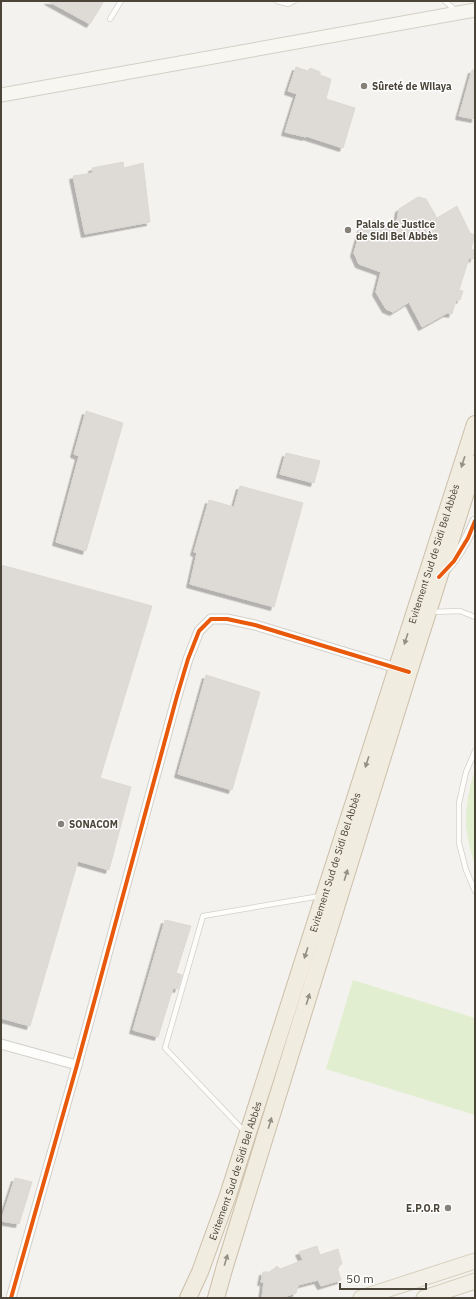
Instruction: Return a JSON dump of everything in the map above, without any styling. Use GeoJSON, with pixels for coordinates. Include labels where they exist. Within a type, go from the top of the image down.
{"type":"FeatureCollection","features":[{"type":"Feature","properties":{"kind":"highway","name":"Evitement Sud de Sidi Bel Abbès"},"geometry":{"type":"LineString","coordinates":[[430,593],[475,424]]}},
{"type":"Feature","properties":{"kind":"highway","name":"Evitement Sud de Sidi Bel Abbès"},"geometry":{"type":"LineString","coordinates":[[216,1298],[255,1141],[403,670],[475,464]]}},
{"type":"Feature","properties":{"kind":"highway","name":"Evitement Sud de Sidi Bel Abbès"},"geometry":{"type":"LineString","coordinates":[[188,1298],[255,1141]]}},
{"type":"Feature","properties":{"kind":"main road"},"geometry":{"type":"LineString","coordinates":[[1,95],[475,10]]}},
{"type":"Feature","properties":{"kind":"main road"},"geometry":{"type":"LineString","coordinates":[[362,1298],[380,1295],[470,1263],[473,1281],[428,1297]]}},
{"type":"Feature","properties":{"kind":"street"},"geometry":{"type":"LineString","coordinates":[[430,593],[454,561],[468,538],[475,521]]}},
{"type":"Feature","properties":{"kind":"street"},"geometry":{"type":"LineString","coordinates":[[11,1298],[77,1065],[177,696],[188,659],[199,631],[211,619],[227,619],[255,625],[403,670]]}},
{"type":"Feature","properties":{"kind":"street"},"geometry":{"type":"LineString","coordinates":[[1,1044],[77,1065]]}},
{"type":"Feature","properties":{"kind":"lane"},"geometry":{"type":"LineString","coordinates":[[110,19],[122,1]]}},
{"type":"Feature","properties":{"kind":"lane"},"geometry":{"type":"LineString","coordinates":[[277,1],[288,4],[294,1]]}},
{"type":"Feature","properties":{"kind":"lane"},"geometry":{"type":"LineString","coordinates":[[446,1],[458,13]]}},
{"type":"Feature","properties":{"kind":"lane"},"geometry":{"type":"LineString","coordinates":[[430,593],[460,611],[475,617]]}},
{"type":"Feature","properties":{"kind":"lane"},"geometry":{"type":"LineString","coordinates":[[475,751],[466,772],[459,803],[460,843],[466,870],[475,891]]}},
{"type":"Feature","properties":{"kind":"lane"},"geometry":{"type":"LineString","coordinates":[[255,1141],[165,1048],[203,916],[333,893]]}},
{"type":"Feature","properties":{"kind":"green space"},"geometry":{"type":"Polygon","coordinates":[[[475,770],[475,866],[468,840],[466,817],[469,792],[475,770]]]}},
{"type":"Feature","properties":{"kind":"green space"},"geometry":{"type":"Polygon","coordinates":[[[353,980],[475,1018],[475,1115],[326,1069],[353,980]]]}},
{"type":"Feature","properties":{"kind":"building"},"geometry":{"type":"Polygon","coordinates":[[[48,1],[104,1],[90,24],[48,1]]]}},
{"type":"Feature","properties":{"kind":"building"},"geometry":{"type":"Polygon","coordinates":[[[296,67],[308,71],[310,68],[320,72],[320,75],[331,79],[326,99],[355,108],[343,148],[306,136],[285,132],[297,94],[288,91],[296,67]]]}},
{"type":"Feature","properties":{"kind":"building"},"geometry":{"type":"Polygon","coordinates":[[[472,70],[475,70],[475,119],[459,116],[472,70]]]}},
{"type":"Feature","properties":{"kind":"building"},"geometry":{"type":"Polygon","coordinates":[[[123,162],[124,168],[143,163],[150,222],[85,234],[73,176],[93,173],[92,168],[123,162]]]}},
{"type":"Feature","properties":{"kind":"building"},"geometry":{"type":"Polygon","coordinates":[[[418,197],[426,199],[437,218],[457,206],[470,233],[475,235],[471,249],[475,250],[475,254],[473,259],[469,258],[459,290],[463,291],[460,300],[456,300],[452,314],[447,313],[422,327],[409,302],[393,312],[386,309],[376,292],[381,272],[359,264],[354,253],[361,228],[373,220],[396,227],[399,209],[418,197]]]}},
{"type":"Feature","properties":{"kind":"building"},"geometry":{"type":"Polygon","coordinates":[[[86,411],[123,423],[86,551],[56,542],[79,456],[74,454],[86,411]]]}},
{"type":"Feature","properties":{"kind":"building"},"geometry":{"type":"Polygon","coordinates":[[[286,453],[320,461],[314,483],[280,474],[286,453]]]}},
{"type":"Feature","properties":{"kind":"building"},"geometry":{"type":"Polygon","coordinates":[[[240,486],[303,503],[274,607],[190,584],[197,553],[194,552],[209,500],[234,507],[240,486]]]}},
{"type":"Feature","properties":{"kind":"building","name":"SONACOM"},"geometry":{"type":"Polygon","coordinates":[[[1,565],[152,606],[100,778],[131,787],[109,870],[78,861],[30,1026],[1,1018],[1,565]]]}},
{"type":"Feature","properties":{"kind":"building"},"geometry":{"type":"Polygon","coordinates":[[[206,675],[260,692],[232,790],[178,774],[206,675]]]}},
{"type":"Feature","properties":{"kind":"building"},"geometry":{"type":"Polygon","coordinates":[[[165,920],[191,926],[176,973],[182,975],[178,989],[173,988],[158,1037],[133,1030],[165,920]]]}},
{"type":"Feature","properties":{"kind":"building"},"geometry":{"type":"Polygon","coordinates":[[[15,1178],[32,1182],[19,1224],[1,1221],[15,1178]]]}},
{"type":"Feature","properties":{"kind":"building"},"geometry":{"type":"Polygon","coordinates":[[[317,1246],[320,1255],[338,1249],[342,1264],[337,1267],[341,1280],[321,1286],[318,1280],[298,1285],[296,1293],[281,1298],[262,1298],[264,1282],[261,1282],[263,1272],[270,1272],[277,1266],[280,1269],[303,1260],[299,1252],[317,1246]]]}},
{"type":"Feature","properties":{"kind":"cycle path"},"geometry":{"type":"LineString","coordinates":[[439,577],[454,561],[468,538],[475,521]]}},
{"type":"Feature","properties":{"kind":"cycle path"},"geometry":{"type":"LineString","coordinates":[[11,1298],[77,1065],[177,696],[188,659],[199,631],[211,619],[227,619],[255,625],[409,672]]}},
{"type":"Feature","properties":{"kind":"place","name":"Sûreté de Wilaya"},"geometry":{"type":"Point","coordinates":[364,86]}},
{"type":"Feature","properties":{"kind":"place","name":"Palais de Justice de Sidi Bel Abbès"},"geometry":{"type":"Point","coordinates":[348,230]}},
{"type":"Feature","properties":{"kind":"place","name":"SONACOM"},"geometry":{"type":"Point","coordinates":[61,824]}},
{"type":"Feature","properties":{"kind":"place","name":"E.P.O.R"},"geometry":{"type":"Point","coordinates":[448,1208]}}]}
